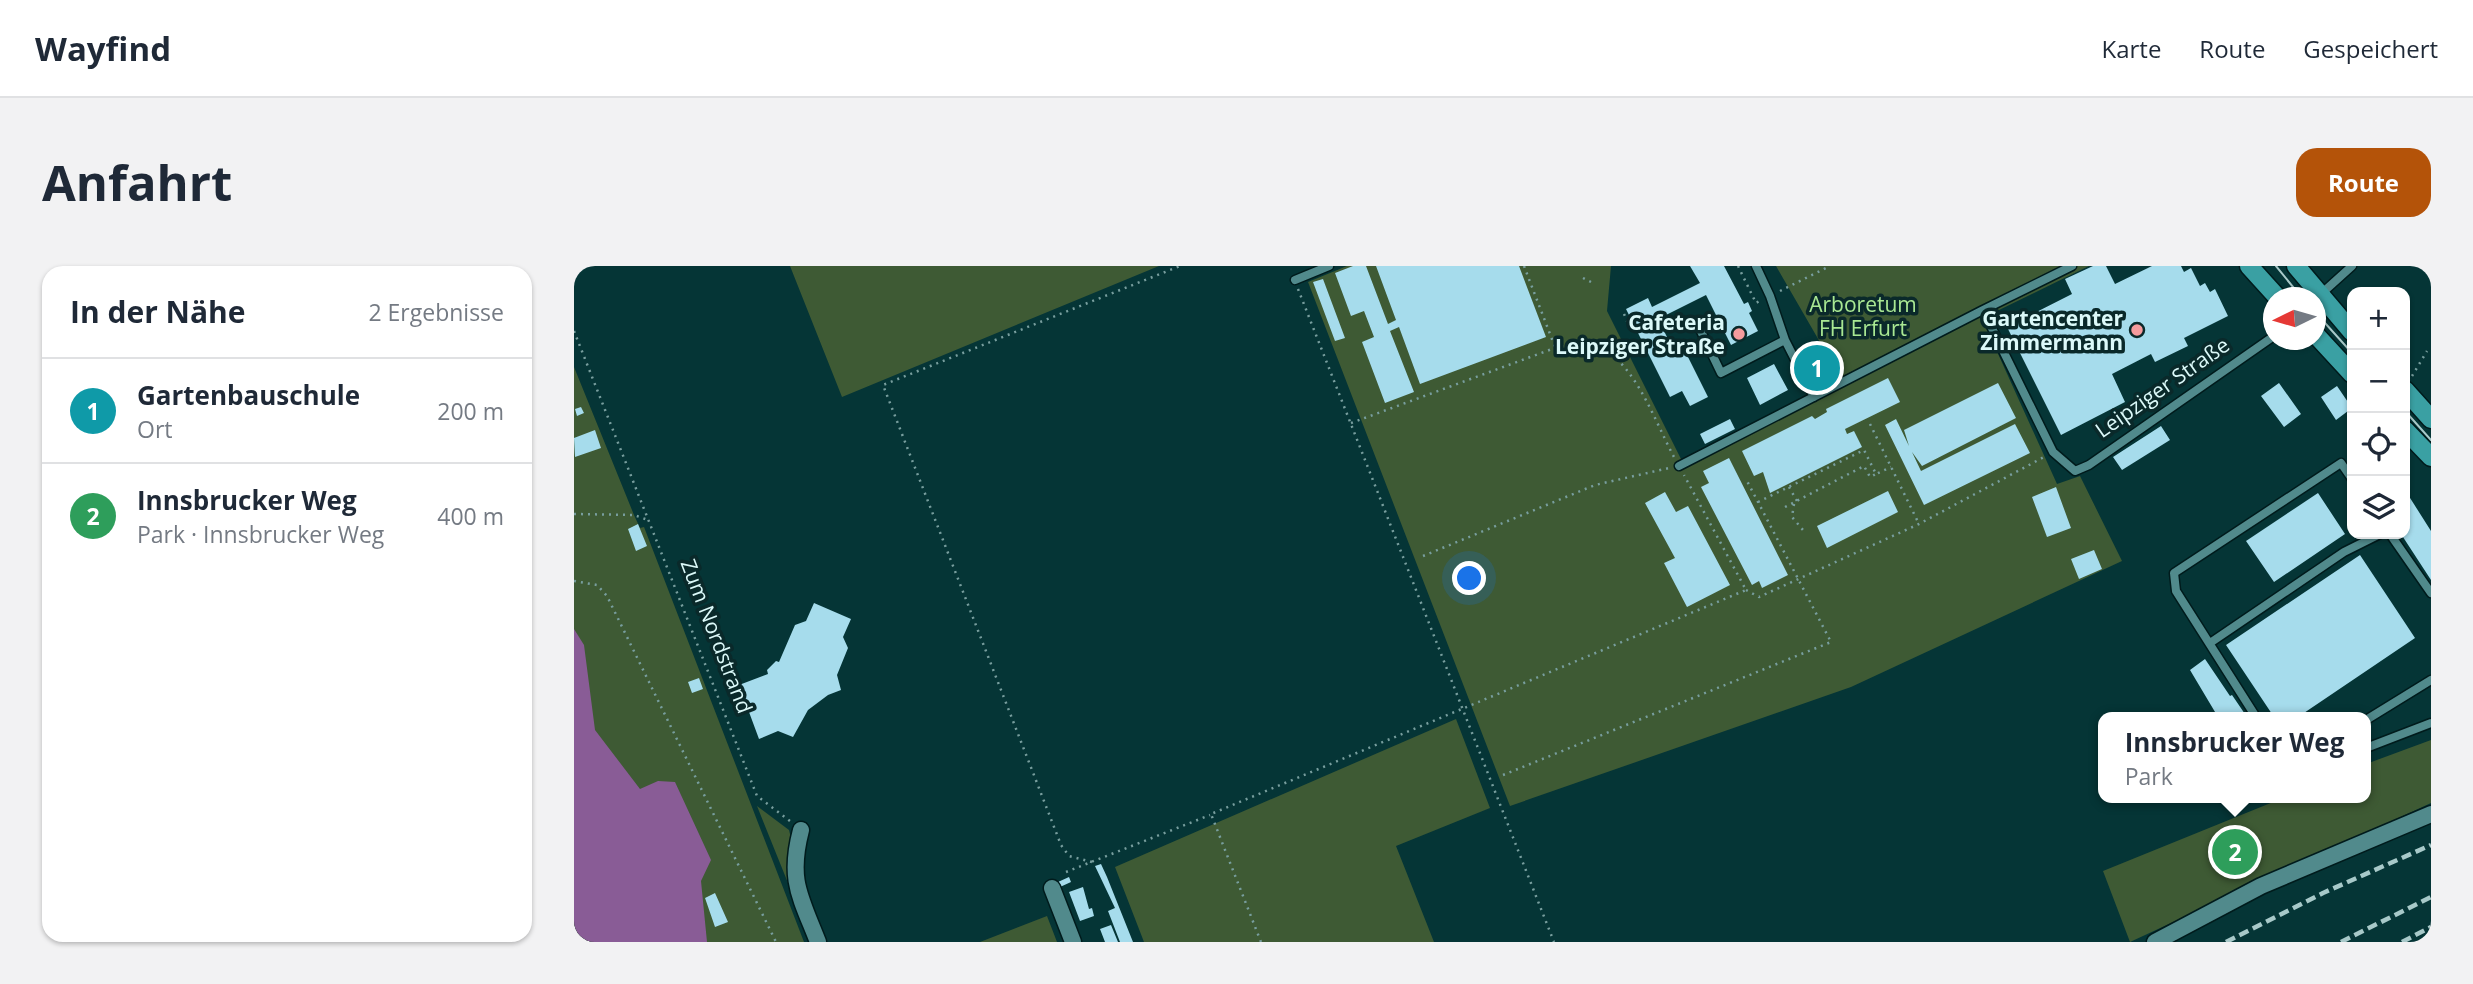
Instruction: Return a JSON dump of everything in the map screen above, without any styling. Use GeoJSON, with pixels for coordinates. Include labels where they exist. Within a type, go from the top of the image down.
{"type":"FeatureCollection","features":[{"type":"Feature","properties":{"kind":"main road"},"geometry":{"type":"LineString","coordinates":[[2249,266],[2268,287]]}},
{"type":"Feature","properties":{"kind":"main road"},"geometry":{"type":"LineString","coordinates":[[2297,266],[2312,287]]}},
{"type":"Feature","properties":{"kind":"main road"},"geometry":{"type":"LineString","coordinates":[[2326,304],[2347,327]]}},
{"type":"Feature","properties":{"kind":"main road"},"geometry":{"type":"LineString","coordinates":[[2326,347],[2347,369]]}},
{"type":"Feature","properties":{"kind":"main road"},"geometry":{"type":"LineString","coordinates":[[2410,388],[2431,419]]}},
{"type":"Feature","properties":{"kind":"main road"},"geometry":{"type":"LineString","coordinates":[[2410,435],[2431,457]]}},
{"type":"Feature","properties":{"kind":"street"},"geometry":{"type":"LineString","coordinates":[[2155,942],[2261,886],[2431,814]]}},
{"type":"Feature","properties":{"kind":"street"},"geometry":{"type":"LineString","coordinates":[[801,830],[794,858],[795,884],[818,942]]}},
{"type":"Feature","properties":{"kind":"street"},"geometry":{"type":"LineString","coordinates":[[1052,888],[1073,942]]}},
{"type":"Feature","properties":{"kind":"lane"},"geometry":{"type":"LineString","coordinates":[[1295,280],[1329,266]]}},
{"type":"Feature","properties":{"kind":"lane"},"geometry":{"type":"LineString","coordinates":[[1756,266],[1785,340],[1815,397]]}},
{"type":"Feature","properties":{"kind":"lane"},"geometry":{"type":"LineString","coordinates":[[1679,466],[2072,266]]}},
{"type":"Feature","properties":{"kind":"lane"},"geometry":{"type":"LineString","coordinates":[[2326,289],[2352,266]]}},
{"type":"Feature","properties":{"kind":"lane"},"geometry":{"type":"LineString","coordinates":[[1983,310],[2053,452]]}},
{"type":"Feature","properties":{"kind":"lane"},"geometry":{"type":"LineString","coordinates":[[1697,323],[1721,373],[1785,340]]}},
{"type":"Feature","properties":{"kind":"lane","name":"Leipziger Straße"},"geometry":{"type":"LineString","coordinates":[[2053,452],[2074,471],[2100,458],[2263,343]]}},
{"type":"Feature","properties":{"kind":"lane"},"geometry":{"type":"LineString","coordinates":[[2253,712],[2176,590],[2175,573],[2341,463],[2350,476]]}},
{"type":"Feature","properties":{"kind":"lane"},"geometry":{"type":"LineString","coordinates":[[2210,643],[2344,552],[2370,539]]}},
{"type":"Feature","properties":{"kind":"lane"},"geometry":{"type":"LineString","coordinates":[[2393,539],[2431,593]]}},
{"type":"Feature","properties":{"kind":"lane"},"geometry":{"type":"LineString","coordinates":[[2371,717],[2431,680]]}},
{"type":"Feature","properties":{"kind":"lane"},"geometry":{"type":"LineString","coordinates":[[2371,746],[2431,723]]}},
{"type":"Feature","properties":{"kind":"path"},"geometry":{"type":"LineString","coordinates":[[1092,862],[1069,856],[1061,845],[883,385],[1180,266]]}},
{"type":"Feature","properties":{"kind":"path"},"geometry":{"type":"LineString","coordinates":[[1524,266],[1555,347]]}},
{"type":"Feature","properties":{"kind":"path"},"geometry":{"type":"LineString","coordinates":[[1738,266],[1756,303],[1830,266]]}},
{"type":"Feature","properties":{"kind":"path"},"geometry":{"type":"LineString","coordinates":[[1583,278],[1591,282]]}},
{"type":"Feature","properties":{"kind":"path"},"geometry":{"type":"LineString","coordinates":[[1295,280],[1555,942]]}},
{"type":"Feature","properties":{"kind":"path"},"geometry":{"type":"LineString","coordinates":[[1624,314],[1631,330],[1635,328]]}},
{"type":"Feature","properties":{"kind":"path","name":"Zum Nordstrand"},"geometry":{"type":"LineString","coordinates":[[574,331],[757,796],[801,830]]}},
{"type":"Feature","properties":{"kind":"path"},"geometry":{"type":"LineString","coordinates":[[1351,423],[1582,338],[1600,343],[1624,364],[1746,590],[1759,597],[1919,524],[2053,452]]}},
{"type":"Feature","properties":{"kind":"path"},"geometry":{"type":"LineString","coordinates":[[2410,381],[2427,351]]}},
{"type":"Feature","properties":{"kind":"path"},"geometry":{"type":"LineString","coordinates":[[1870,424],[1919,524]]}},
{"type":"Feature","properties":{"kind":"path"},"geometry":{"type":"LineString","coordinates":[[1758,502],[1864,450],[1876,474]]}},
{"type":"Feature","properties":{"kind":"path"},"geometry":{"type":"LineString","coordinates":[[1423,556],[1595,485],[1679,466]]}},
{"type":"Feature","properties":{"kind":"path"},"geometry":{"type":"LineString","coordinates":[[1785,507],[1864,466],[1870,477],[1891,467]]}},
{"type":"Feature","properties":{"kind":"path"},"geometry":{"type":"LineString","coordinates":[[1503,775],[1831,642],[1746,479]]}},
{"type":"Feature","properties":{"kind":"path"},"geometry":{"type":"LineString","coordinates":[[1789,486],[1796,506],[1792,517],[1803,530]]}},
{"type":"Feature","properties":{"kind":"path"},"geometry":{"type":"LineString","coordinates":[[574,514],[634,515],[648,520]]}},
{"type":"Feature","properties":{"kind":"path"},"geometry":{"type":"LineString","coordinates":[[574,581],[597,585],[607,596],[776,942]]}},
{"type":"Feature","properties":{"kind":"path"},"geometry":{"type":"LineString","coordinates":[[1066,872],[1464,710],[1746,590]]}},
{"type":"Feature","properties":{"kind":"path"},"geometry":{"type":"LineString","coordinates":[[1211,814],[1261,942]]}},
{"type":"Feature","properties":{"kind":"green space"},"geometry":{"type":"Polygon","coordinates":[[[790,266],[1159,266],[842,397],[790,266]]]}},
{"type":"Feature","properties":{"kind":"green space","name":"Arboretum FH Erfurt"},"geometry":{"type":"Polygon","coordinates":[[[1347,266],[1611,266],[1607,311],[1682,461],[1843,382],[1776,266],[2089,266],[1997,311],[1980,314],[2057,484],[2080,476],[2122,561],[1851,687],[1510,806],[1308,282],[1347,266]]]}},
{"type":"Feature","properties":{"kind":"green space"},"geometry":{"type":"Polygon","coordinates":[[[574,367],[634,515],[640,528],[644,527],[804,942],[574,942],[574,367]]]}},
{"type":"Feature","properties":{"kind":"green space"},"geometry":{"type":"Polygon","coordinates":[[[1456,719],[1490,808],[1396,846],[1434,942],[1144,942],[1115,867],[1456,719]]]}},
{"type":"Feature","properties":{"kind":"green space"},"geometry":{"type":"Polygon","coordinates":[[[2431,740],[2431,803],[2130,942],[2103,871],[2271,803],[2371,803],[2371,762],[2431,740]]]}},
{"type":"Feature","properties":{"kind":"green space"},"geometry":{"type":"Polygon","coordinates":[[[757,806],[789,830],[791,838],[788,883],[757,806]]]}},
{"type":"Feature","properties":{"kind":"green space"},"geometry":{"type":"Polygon","coordinates":[[[1047,916],[1057,942],[980,942],[1047,916]]]}},
{"type":"Feature","properties":{"kind":"shaded area"},"geometry":{"type":"Polygon","coordinates":[[[574,629],[584,645],[595,730],[640,789],[658,781],[675,782],[711,860],[701,881],[707,942],[574,942],[574,629]]]}},
{"type":"Feature","properties":{"kind":"building"},"geometry":{"type":"Polygon","coordinates":[[[1353,266],[1366,266],[1388,324],[1396,320],[1376,266],[1519,266],[1546,337],[1420,384],[1399,327],[1390,331],[1414,392],[1385,403],[1362,342],[1374,337],[1364,311],[1351,316],[1335,273],[1353,266]]]}},
{"type":"Feature","properties":{"kind":"building"},"geometry":{"type":"Polygon","coordinates":[[[1690,266],[1724,266],[1744,304],[1748,302],[1752,311],[1749,313],[1758,331],[1731,345],[1706,295],[1658,319],[1676,355],[1685,351],[1708,397],[1690,406],[1682,391],[1670,397],[1626,309],[1648,298],[1652,307],[1700,283],[1690,266]]]}},
{"type":"Feature","properties":{"kind":"building"},"geometry":{"type":"Polygon","coordinates":[[[2093,266],[2106,266],[2115,284],[2152,266],[2181,266],[2184,272],[2191,268],[2200,286],[2205,283],[2210,292],[2215,289],[2228,316],[2184,338],[2188,346],[2155,362],[2151,354],[2112,374],[2125,402],[2061,435],[2007,327],[2072,294],[2065,279],[2093,266]]]}},
{"type":"Feature","properties":{"kind":"building"},"geometry":{"type":"Polygon","coordinates":[[[1323,279],[1345,338],[1335,341],[1313,282],[1323,279]]]}},
{"type":"Feature","properties":{"kind":"building"},"geometry":{"type":"Polygon","coordinates":[[[1819,358],[1826,373],[1815,378],[1808,363],[1819,358]]]}},
{"type":"Feature","properties":{"kind":"building"},"geometry":{"type":"Polygon","coordinates":[[[1774,364],[1788,390],[1760,405],[1747,378],[1774,364]]]}},
{"type":"Feature","properties":{"kind":"building"},"geometry":{"type":"Polygon","coordinates":[[[1888,378],[1900,402],[1845,429],[1847,434],[1854,431],[1862,447],[1770,493],[1763,472],[1754,476],[1742,451],[1812,416],[1815,419],[1827,412],[1826,409],[1888,378]]]}},
{"type":"Feature","properties":{"kind":"building"},"geometry":{"type":"Polygon","coordinates":[[[1998,383],[2016,418],[1922,466],[1912,452],[1921,471],[2015,424],[2030,453],[1924,505],[1885,425],[1896,419],[1909,446],[1904,430],[1998,383]]]}},
{"type":"Feature","properties":{"kind":"building"},"geometry":{"type":"Polygon","coordinates":[[[2279,383],[2301,414],[2284,427],[2261,396],[2279,383]]]}},
{"type":"Feature","properties":{"kind":"building"},"geometry":{"type":"Polygon","coordinates":[[[2337,386],[2347,401],[2347,412],[2336,420],[2321,397],[2337,386]]]}},
{"type":"Feature","properties":{"kind":"building"},"geometry":{"type":"Polygon","coordinates":[[[581,407],[584,413],[577,416],[575,409],[581,407]]]}},
{"type":"Feature","properties":{"kind":"building"},"geometry":{"type":"Polygon","coordinates":[[[1730,419],[1735,429],[1705,444],[1700,434],[1730,419]]]}},
{"type":"Feature","properties":{"kind":"building"},"geometry":{"type":"Polygon","coordinates":[[[2161,426],[2170,440],[2122,470],[2113,457],[2161,426]]]}},
{"type":"Feature","properties":{"kind":"building"},"geometry":{"type":"Polygon","coordinates":[[[595,430],[601,448],[575,457],[574,438],[595,430]]]}},
{"type":"Feature","properties":{"kind":"building"},"geometry":{"type":"Polygon","coordinates":[[[1729,458],[1788,575],[1762,588],[1759,581],[1752,585],[1701,487],[1709,483],[1703,471],[1729,458]]]}},
{"type":"Feature","properties":{"kind":"building"},"geometry":{"type":"Polygon","coordinates":[[[2056,487],[2071,528],[2047,537],[2032,497],[2056,487]]]}},
{"type":"Feature","properties":{"kind":"building"},"geometry":{"type":"Polygon","coordinates":[[[1888,491],[1898,512],[1827,548],[1817,526],[1888,491]]]}},
{"type":"Feature","properties":{"kind":"building"},"geometry":{"type":"Polygon","coordinates":[[[1665,492],[1676,512],[1688,506],[1730,585],[1687,607],[1664,563],[1675,558],[1645,503],[1665,492]]]}},
{"type":"Feature","properties":{"kind":"building"},"geometry":{"type":"Polygon","coordinates":[[[2318,493],[2345,534],[2274,582],[2246,541],[2318,493]]]}},
{"type":"Feature","properties":{"kind":"building"},"geometry":{"type":"Polygon","coordinates":[[[2410,498],[2431,531],[2431,580],[2404,539],[2410,539],[2410,498]]]}},
{"type":"Feature","properties":{"kind":"building"},"geometry":{"type":"Polygon","coordinates":[[[638,524],[647,546],[636,551],[628,529],[638,524]]]}},
{"type":"Feature","properties":{"kind":"building"},"geometry":{"type":"Polygon","coordinates":[[[2094,550],[2102,569],[2079,579],[2071,559],[2094,550]]]}},
{"type":"Feature","properties":{"kind":"building"},"geometry":{"type":"Polygon","coordinates":[[[2360,555],[2415,638],[2305,712],[2271,712],[2226,645],[2360,555]]]}},
{"type":"Feature","properties":{"kind":"building"},"geometry":{"type":"Polygon","coordinates":[[[814,603],[851,619],[843,637],[848,648],[837,675],[841,690],[828,695],[808,710],[793,737],[778,731],[759,739],[739,685],[768,674],[767,670],[776,661],[779,662],[795,625],[806,621],[814,603]]]}},
{"type":"Feature","properties":{"kind":"building"},"geometry":{"type":"Polygon","coordinates":[[[2205,659],[2244,712],[2215,712],[2190,670],[2205,659]]]}},
{"type":"Feature","properties":{"kind":"building"},"geometry":{"type":"Polygon","coordinates":[[[699,678],[703,689],[692,693],[688,682],[699,678]]]}},
{"type":"Feature","properties":{"kind":"building"},"geometry":{"type":"Polygon","coordinates":[[[1101,864],[1133,942],[1120,942],[1108,911],[1115,908],[1095,866],[1101,864]]]}},
{"type":"Feature","properties":{"kind":"building"},"geometry":{"type":"Polygon","coordinates":[[[1069,877],[1071,882],[1060,887],[1058,882],[1069,877]]]}},
{"type":"Feature","properties":{"kind":"building"},"geometry":{"type":"Polygon","coordinates":[[[1083,887],[1089,909],[1092,908],[1094,916],[1080,921],[1069,892],[1083,887]]]}},
{"type":"Feature","properties":{"kind":"building"},"geometry":{"type":"Polygon","coordinates":[[[715,893],[728,922],[715,927],[705,898],[715,893]]]}},
{"type":"Feature","properties":{"kind":"building"},"geometry":{"type":"Polygon","coordinates":[[[1111,925],[1118,942],[1105,942],[1100,929],[1111,925]]]}},
{"type":"Feature","properties":{"kind":"tram line"},"geometry":{"type":"LineString","coordinates":[[2276,266],[2293,287]]}},
{"type":"Feature","properties":{"kind":"tram line"},"geometry":{"type":"LineString","coordinates":[[2326,324],[2349,350]]}},
{"type":"Feature","properties":{"kind":"tram line"},"geometry":{"type":"LineString","coordinates":[[2407,413],[2431,440]]}},
{"type":"Feature","properties":{"kind":"railway"},"geometry":{"type":"LineString","coordinates":[[2226,942],[2323,893],[2431,845]]}},
{"type":"Feature","properties":{"kind":"railway"},"geometry":{"type":"LineString","coordinates":[[2341,942],[2431,897]]}},
{"type":"Feature","properties":{"kind":"railway"},"geometry":{"type":"LineString","coordinates":[[2402,942],[2431,927]]}},
{"type":"Feature","properties":{"kind":"place","name":"Gartencenter Zimmermann"},"geometry":{"type":"Point","coordinates":[2137,330]}},
{"type":"Feature","properties":{"kind":"place","name":"Cafeteria Leipziger Straße"},"geometry":{"type":"Point","coordinates":[1739,334]}},
{"type":"Feature","properties":{"kind":"place","name":"Gartenbauschule"},"geometry":{"type":"Point","coordinates":[1817,368]}},
{"type":"Feature","properties":{"kind":"place","name":"Innsbrucker Weg"},"geometry":{"type":"Point","coordinates":[2235,852]}}]}
